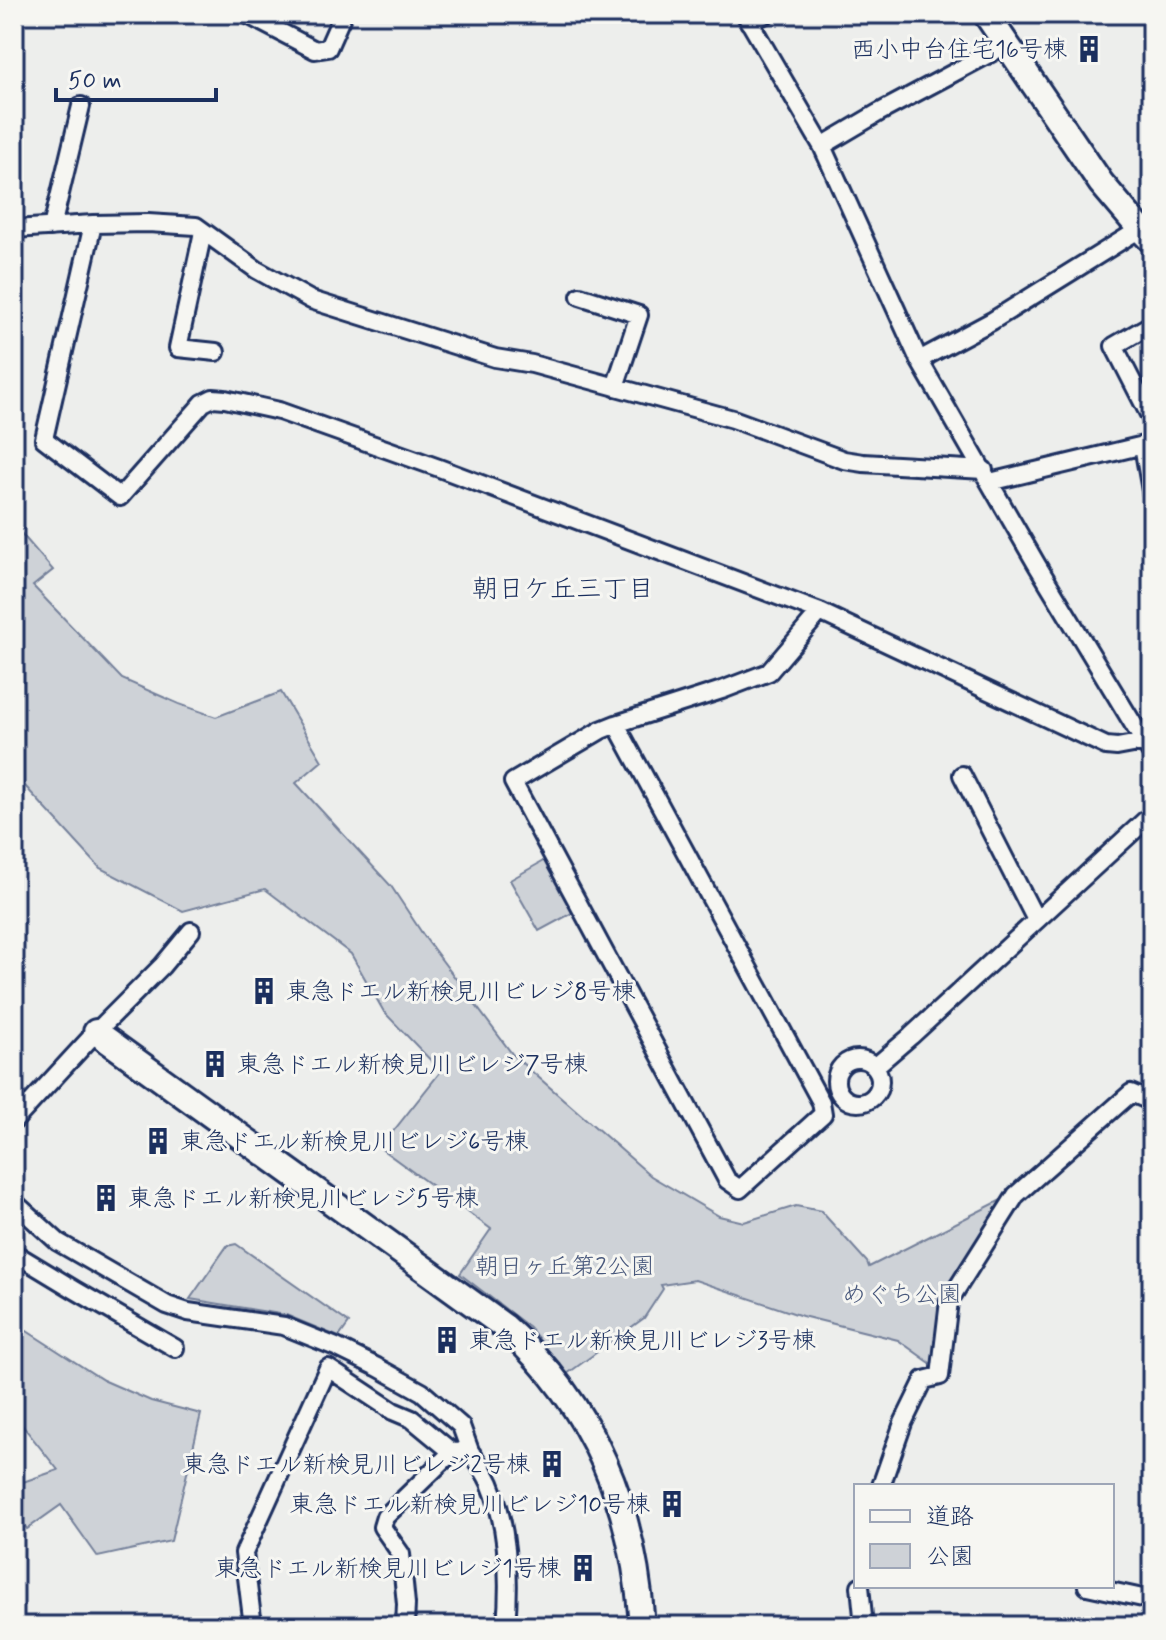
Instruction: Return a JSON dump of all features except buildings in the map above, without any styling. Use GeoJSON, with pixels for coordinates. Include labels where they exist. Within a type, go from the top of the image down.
{"type":"FeatureCollection","features":[{"type":"Feature","properties":{"kind":"street"},"geometry":{"type":"LineString","coordinates":[[246,14],[315,50],[328,48],[343,14]]}},
{"type":"Feature","properties":{"kind":"street"},"geometry":{"type":"LineString","coordinates":[[766,14],[747,18],[822,146],[919,360],[1037,565],[1148,748]]}},
{"type":"Feature","properties":{"kind":"street"},"geometry":{"type":"LineString","coordinates":[[919,360],[1146,235],[1101,183],[1006,45],[991,16]]}},
{"type":"Feature","properties":{"kind":"street"},"geometry":{"type":"LineString","coordinates":[[822,146],[1006,45]]}},
{"type":"Feature","properties":{"kind":"street"},"geometry":{"type":"LineString","coordinates":[[52,227],[81,106]]}},
{"type":"Feature","properties":{"kind":"street"},"geometry":{"type":"LineString","coordinates":[[14,229],[148,223],[196,226],[257,270],[311,300],[495,358],[532,364],[733,419],[844,460],[987,476],[1147,445],[1152,496]]}},
{"type":"Feature","properties":{"kind":"street"},"geometry":{"type":"LineString","coordinates":[[93,224],[44,439],[120,497],[203,403],[213,398],[225,399],[279,411],[820,612],[1106,746],[1148,748]]}},
{"type":"Feature","properties":{"kind":"street"},"geometry":{"type":"LineString","coordinates":[[203,232],[178,348],[216,352]]}},
{"type":"Feature","properties":{"kind":"street"},"geometry":{"type":"LineString","coordinates":[[580,296],[639,315],[615,387]]}},
{"type":"Feature","properties":{"kind":"street"},"geometry":{"type":"LineString","coordinates":[[1152,324],[1114,346],[1152,420]]}},
{"type":"Feature","properties":{"kind":"street"},"geometry":{"type":"LineString","coordinates":[[616,724],[821,1102],[823,1114],[740,1189],[727,1180],[513,782],[601,730],[616,724],[722,690],[769,672],[820,612]]}},
{"type":"Feature","properties":{"kind":"street"},"geometry":{"type":"LineString","coordinates":[[962,775],[1036,920]]}},
{"type":"Feature","properties":{"kind":"street"},"geometry":{"type":"LineString","coordinates":[[876,1066],[1152,814]]}},
{"type":"Feature","properties":{"kind":"street"},"geometry":{"type":"LineString","coordinates":[[14,1121],[162,966],[191,931]]}},
{"type":"Feature","properties":{"kind":"street"},"geometry":{"type":"LineString","coordinates":[[96,1032],[505,1327],[538,1358],[584,1420],[614,1486],[637,1569],[642,1626]]}},
{"type":"Feature","properties":{"kind":"street"},"geometry":{"type":"LineString","coordinates":[[851,1059],[866,1059],[876,1066],[881,1083],[872,1099],[855,1103],[840,1095],[836,1082],[840,1067],[851,1059]]}},
{"type":"Feature","properties":{"kind":"street"},"geometry":{"type":"LineString","coordinates":[[821,1102],[838,1089]]}},
{"type":"Feature","properties":{"kind":"street"},"geometry":{"type":"LineString","coordinates":[[882,1484],[903,1423],[924,1380],[940,1376],[949,1301],[1016,1195],[1131,1093],[1152,1102]]}},
{"type":"Feature","properties":{"kind":"street"},"geometry":{"type":"LineString","coordinates":[[14,1202],[58,1242],[167,1305],[188,1312],[284,1326],[336,1347],[422,1392],[461,1426],[470,1451],[489,1480],[499,1508],[507,1559],[506,1626]]}},
{"type":"Feature","properties":{"kind":"street"},"geometry":{"type":"LineString","coordinates":[[14,1253],[175,1348]]}},
{"type":"Feature","properties":{"kind":"street"},"geometry":{"type":"LineString","coordinates":[[253,1626],[244,1553],[328,1368],[393,1411],[412,1419],[452,1452]]}},
{"type":"Feature","properties":{"kind":"street"},"geometry":{"type":"LineString","coordinates":[[405,1626],[401,1554],[382,1527],[385,1517],[452,1452],[470,1451]]}},
{"type":"Feature","properties":{"kind":"street"},"geometry":{"type":"LineString","coordinates":[[860,1588],[864,1626]]}},
{"type":"Feature","properties":{"kind":"street"},"geometry":{"type":"LineString","coordinates":[[1096,1588],[1152,1600]]}},
{"type":"Feature","properties":{"kind":"green space"},"geometry":{"type":"Polygon","coordinates":[[[14,525],[53,570],[33,586],[122,679],[216,717],[281,692],[322,761],[296,783],[391,886],[426,939],[513,1055],[651,1176],[719,1216],[744,1222],[796,1206],[821,1211],[869,1267],[1007,1197],[941,1303],[933,1365],[898,1340],[802,1316],[695,1280],[661,1285],[663,1289],[644,1318],[567,1374],[529,1327],[460,1274],[491,1229],[380,1148],[441,1071],[384,1012],[351,954],[265,889],[183,911],[100,868],[14,774],[14,525]]]}},
{"type":"Feature","properties":{"kind":"green space"},"geometry":{"type":"Polygon","coordinates":[[[545,860],[574,912],[539,931],[510,880],[545,860]]]}},
{"type":"Feature","properties":{"kind":"green space"},"geometry":{"type":"Polygon","coordinates":[[[236,1244],[349,1323],[339,1337],[286,1315],[190,1299],[227,1246],[236,1244]]]}},
{"type":"Feature","properties":{"kind":"green space"},"geometry":{"type":"Polygon","coordinates":[[[16,1324],[103,1380],[151,1401],[201,1414],[171,1541],[98,1557],[61,1505],[27,1529],[14,1511],[14,1485],[58,1470],[14,1415],[16,1324]]]}},
{"type":"Feature","properties":{"kind":"place","name":"西小中台住宅16号棟"},"geometry":{"type":"Point","coordinates":[1089,49]}},
{"type":"Feature","properties":{"kind":"place","name":"東急ドエル新検見川ビレジ8号棟"},"geometry":{"type":"Point","coordinates":[264,991]}},
{"type":"Feature","properties":{"kind":"place","name":"東急ドエル新検見川ビレジ7号棟"},"geometry":{"type":"Point","coordinates":[215,1064]}},
{"type":"Feature","properties":{"kind":"place","name":"東急ドエル新検見川ビレジ6号棟"},"geometry":{"type":"Point","coordinates":[158,1141]}},
{"type":"Feature","properties":{"kind":"place","name":"東急ドエル新検見川ビレジ5号棟"},"geometry":{"type":"Point","coordinates":[106,1198]}},
{"type":"Feature","properties":{"kind":"place","name":"東急ドエル新検見川ビレジ3号棟"},"geometry":{"type":"Point","coordinates":[447,1340]}},
{"type":"Feature","properties":{"kind":"place","name":"東急ドエル新検見川ビレジ2号棟"},"geometry":{"type":"Point","coordinates":[552,1464]}},
{"type":"Feature","properties":{"kind":"place","name":"東急ドエル新検見川ビレジ10号棟"},"geometry":{"type":"Point","coordinates":[672,1504]}},
{"type":"Feature","properties":{"kind":"place","name":"東急ドエル新検見川ビレジ1号棟"},"geometry":{"type":"Point","coordinates":[583,1568]}},
{"type":"Feature","properties":{"kind":"district","name":"朝日ケ丘三丁目"},"geometry":{"type":"Point","coordinates":[563,588]}},
{"type":"Feature","properties":{"kind":"park label","name":"朝日ヶ丘第2公園"},"geometry":{"type":"Point","coordinates":[565,1266]}},
{"type":"Feature","properties":{"kind":"park label","name":"めぐち公園"},"geometry":{"type":"Point","coordinates":[902,1294]}}]}
